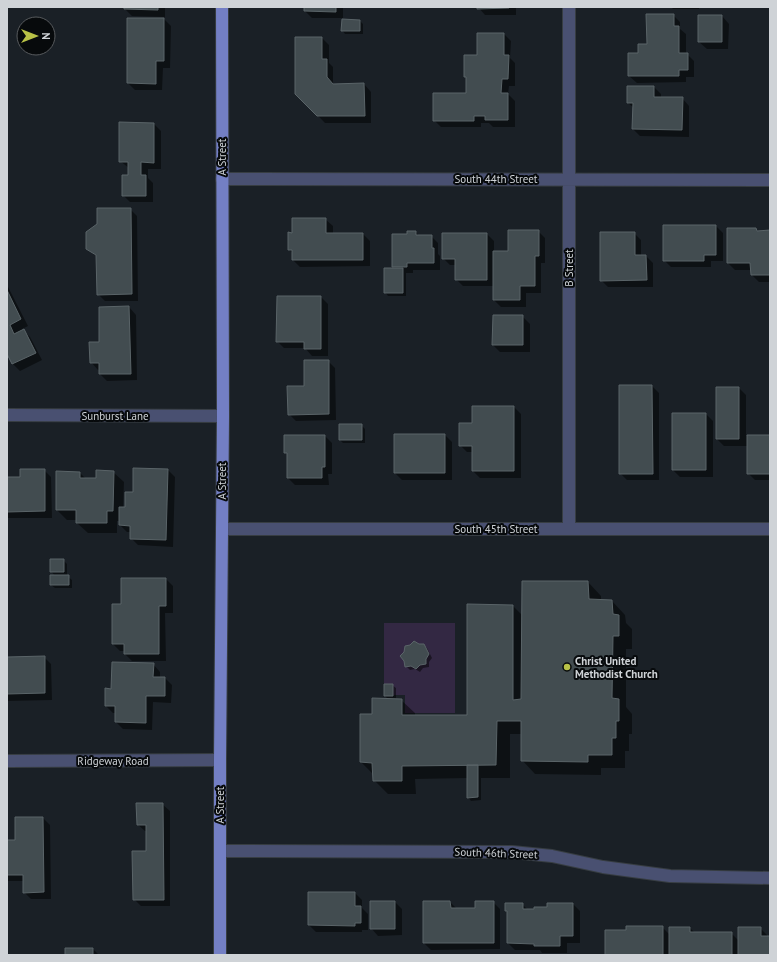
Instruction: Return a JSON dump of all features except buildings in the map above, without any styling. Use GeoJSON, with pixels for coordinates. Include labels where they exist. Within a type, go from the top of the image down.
{"type":"FeatureCollection","features":[{"type":"Feature","properties":{"kind":"main road","name":"A Street"},"geometry":{"type":"LineString","coordinates":[[220,955],[223,416],[222,7]]}},
{"type":"Feature","properties":{"kind":"street","name":"B Street"},"geometry":{"type":"LineString","coordinates":[[569,7],[569,529]]}},
{"type":"Feature","properties":{"kind":"street","name":"South 44th Street"},"geometry":{"type":"LineString","coordinates":[[222,179],[770,180]]}},
{"type":"Feature","properties":{"kind":"street","name":"Sunburst Lane"},"geometry":{"type":"LineString","coordinates":[[8,415],[223,416]]}},
{"type":"Feature","properties":{"kind":"street","name":"South 45th Street"},"geometry":{"type":"LineString","coordinates":[[222,529],[770,529]]}},
{"type":"Feature","properties":{"kind":"street","name":"Ridgeway Road"},"geometry":{"type":"LineString","coordinates":[[7,761],[220,760]]}},
{"type":"Feature","properties":{"kind":"street","name":"South 46th Street"},"geometry":{"type":"LineString","coordinates":[[220,851],[512,852],[552,856],[603,867],[670,876],[770,878]]}},
{"type":"Feature","properties":{"kind":"shaded area"},"geometry":{"type":"Polygon","coordinates":[[[384,623],[455,623],[455,713],[405,713],[405,695],[384,695],[384,623]]]}},
{"type":"Feature","properties":{"kind":"place","name":"Christ United Methodist Church"},"geometry":{"type":"Point","coordinates":[567,667]}}]}
